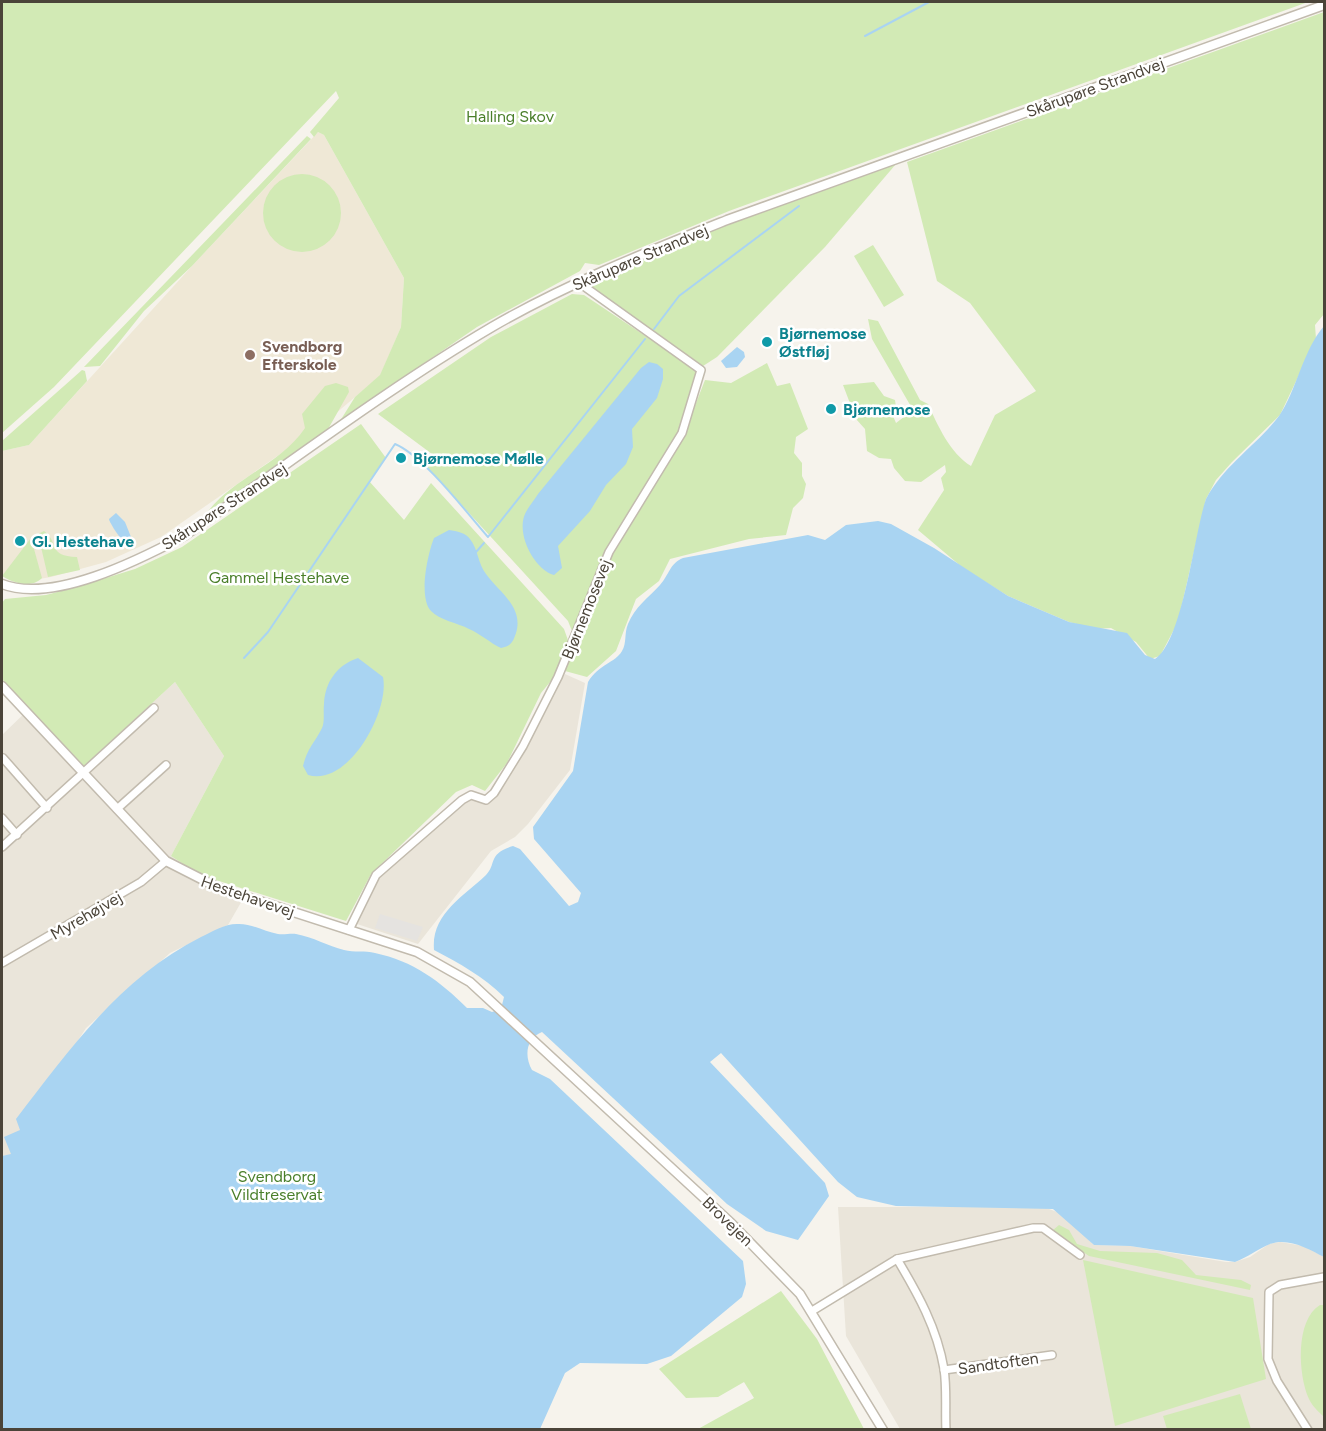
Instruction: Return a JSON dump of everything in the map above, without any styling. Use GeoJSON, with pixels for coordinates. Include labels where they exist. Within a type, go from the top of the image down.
{"type":"FeatureCollection","features":[{"type":"Feature","properties":{"kind":"street","name":"Skårupøre Strandvej"},"geometry":{"type":"LineString","coordinates":[[3,587],[24,590],[46,588],[113,569],[184,536],[435,363],[492,327],[578,282],[727,220],[1324,4]]}},
{"type":"Feature","properties":{"kind":"street","name":"Bjørnemosevej"},"geometry":{"type":"LineString","coordinates":[[349,930],[376,875],[462,800],[471,795],[486,800],[494,793],[523,746],[558,677],[609,552],[682,433],[701,370],[578,282]]}},
{"type":"Feature","properties":{"kind":"street","name":"Hestehavevej"},"geometry":{"type":"LineString","coordinates":[[2,686],[166,861],[219,888],[436,961],[470,981],[537,1042]]}},
{"type":"Feature","properties":{"kind":"street"},"geometry":{"type":"LineString","coordinates":[[2,847],[153,708]]}},
{"type":"Feature","properties":{"kind":"street"},"geometry":{"type":"LineString","coordinates":[[3,758],[47,808]]}},
{"type":"Feature","properties":{"kind":"street"},"geometry":{"type":"LineString","coordinates":[[117,809],[166,765]]}},
{"type":"Feature","properties":{"kind":"street"},"geometry":{"type":"LineString","coordinates":[[2,818],[17,835]]}},
{"type":"Feature","properties":{"kind":"street","name":"Myrehøjvej"},"geometry":{"type":"LineString","coordinates":[[2,963],[141,882],[166,861]]}},
{"type":"Feature","properties":{"kind":"street","name":"Brovejen"},"geometry":{"type":"LineString","coordinates":[[537,1042],[731,1223],[800,1294],[883,1430]]}},
{"type":"Feature","properties":{"kind":"street"},"geometry":{"type":"LineString","coordinates":[[812,1311],[897,1258],[1033,1228],[1043,1228],[1080,1255]]}},
{"type":"Feature","properties":{"kind":"street"},"geometry":{"type":"LineString","coordinates":[[897,1258],[926,1309],[944,1370],[946,1430]]}},
{"type":"Feature","properties":{"kind":"street"},"geometry":{"type":"LineString","coordinates":[[1308,1430],[1277,1381],[1268,1359],[1269,1293],[1280,1285],[1324,1277]]}},
{"type":"Feature","properties":{"kind":"street","name":"Sandtoften"},"geometry":{"type":"LineString","coordinates":[[944,1370],[1052,1355]]}},
{"type":"Feature","properties":{"kind":"shaded area","name":"Svendborg Efterskole"},"geometry":{"type":"Polygon","coordinates":[[[318,132],[324,135],[404,278],[401,327],[380,376],[322,425],[161,537],[106,562],[51,577],[21,582],[2,574],[2,451],[29,445],[318,132]]]}},
{"type":"Feature","properties":{"kind":"shaded area"},"geometry":{"type":"Polygon","coordinates":[[[565,674],[585,683],[570,770],[528,824],[515,837],[491,851],[418,944],[357,924],[378,878],[468,795],[487,799],[565,674]]]}},
{"type":"Feature","properties":{"kind":"shaded area"},"geometry":{"type":"Polygon","coordinates":[[[175,682],[224,756],[171,856],[200,875],[247,892],[228,925],[170,953],[86,1028],[20,1130],[11,1155],[2,1156],[2,735],[29,709],[84,766],[175,682]]]}},
{"type":"Feature","properties":{"kind":"shaded area"},"geometry":{"type":"Polygon","coordinates":[[[380,914],[423,927],[417,941],[375,928],[380,914]]]}},
{"type":"Feature","properties":{"kind":"shaded area"},"geometry":{"type":"Polygon","coordinates":[[[838,1207],[1044,1207],[1062,1214],[1094,1245],[1130,1246],[1226,1262],[1235,1262],[1250,1257],[1269,1244],[1280,1242],[1304,1246],[1324,1257],[1324,1429],[900,1429],[846,1336],[838,1207]]]}},
{"type":"Feature","properties":{"kind":"green space","name":"Halling Skov"},"geometry":{"type":"Polygon","coordinates":[[[2,2],[1308,2],[729,211],[599,265],[585,263],[580,271],[477,327],[340,421],[355,397],[380,375],[401,327],[404,278],[324,135],[318,132],[314,137],[310,132],[339,98],[336,91],[54,387],[2,433],[2,2]]]}},
{"type":"Feature","properties":{"kind":"green space"},"geometry":{"type":"Polygon","coordinates":[[[1324,12],[1324,314],[1315,325],[1316,339],[1280,415],[1216,480],[1206,499],[1178,622],[1160,656],[1150,659],[1136,642],[1111,628],[1095,629],[1069,622],[1008,596],[963,568],[918,530],[944,490],[941,478],[946,472],[945,465],[921,482],[905,481],[894,468],[891,459],[879,458],[867,451],[865,429],[856,419],[843,385],[874,382],[884,396],[895,400],[896,407],[891,411],[896,423],[913,410],[872,339],[868,319],[878,321],[920,400],[928,404],[940,430],[951,446],[971,466],[995,415],[1036,391],[970,303],[937,281],[907,162],[1324,12]]]}},
{"type":"Feature","properties":{"kind":"green space"},"geometry":{"type":"Polygon","coordinates":[[[307,136],[311,139],[192,266],[144,311],[100,366],[84,367],[307,136]]]}},
{"type":"Feature","properties":{"kind":"green space"},"geometry":{"type":"Polygon","coordinates":[[[896,164],[825,247],[717,357],[703,366],[585,282],[726,225],[896,164]]]}},
{"type":"Feature","properties":{"kind":"green space"},"geometry":{"type":"Polygon","coordinates":[[[294,174],[310,174],[324,180],[335,191],[341,205],[341,221],[335,235],[324,246],[310,252],[294,252],[280,246],[269,235],[263,221],[263,205],[269,191],[280,180],[294,174]]]}},
{"type":"Feature","properties":{"kind":"green space"},"geometry":{"type":"Polygon","coordinates":[[[873,245],[904,295],[884,307],[854,256],[873,245]]]}},
{"type":"Feature","properties":{"kind":"green space"},"geometry":{"type":"Polygon","coordinates":[[[572,294],[584,295],[698,371],[679,432],[607,550],[572,631],[568,621],[425,465],[432,454],[378,414],[491,337],[572,294]]]}},
{"type":"Feature","properties":{"kind":"green space"},"geometry":{"type":"Polygon","coordinates":[[[767,363],[777,386],[790,383],[808,429],[796,437],[794,453],[802,463],[802,476],[806,484],[803,498],[793,508],[786,535],[749,539],[670,559],[659,581],[636,599],[616,651],[587,677],[565,671],[612,553],[684,434],[705,380],[731,383],[767,363]]]}},
{"type":"Feature","properties":{"kind":"green space"},"geometry":{"type":"Polygon","coordinates":[[[82,370],[85,371],[87,381],[29,445],[2,451],[2,441],[82,370]]]}},
{"type":"Feature","properties":{"kind":"green space"},"geometry":{"type":"Polygon","coordinates":[[[336,383],[348,387],[349,392],[327,431],[206,514],[229,491],[295,441],[305,428],[302,414],[325,386],[336,383]]]}},
{"type":"Feature","properties":{"kind":"green space","name":"Gammel Hestehave"},"geometry":{"type":"Polygon","coordinates":[[[361,424],[386,458],[369,481],[404,520],[431,483],[564,629],[569,643],[555,676],[541,693],[507,763],[485,791],[472,785],[456,792],[371,874],[346,921],[200,875],[171,856],[224,756],[175,682],[84,766],[2,679],[2,603],[5,599],[46,595],[135,569],[182,547],[361,424]]]}},
{"type":"Feature","properties":{"kind":"green space"},"geometry":{"type":"Polygon","coordinates":[[[44,531],[61,554],[77,557],[80,570],[48,577],[38,534],[44,531]]]}},
{"type":"Feature","properties":{"kind":"green space"},"geometry":{"type":"Polygon","coordinates":[[[31,538],[42,578],[27,584],[17,583],[2,576],[31,538]]]}},
{"type":"Feature","properties":{"kind":"green space"},"geometry":{"type":"Polygon","coordinates":[[[1059,1225],[1069,1230],[1077,1244],[1100,1251],[1157,1253],[1182,1260],[1196,1275],[1241,1280],[1251,1285],[1250,1290],[1089,1256],[1052,1231],[1059,1225]]]}},
{"type":"Feature","properties":{"kind":"green space"},"geometry":{"type":"Polygon","coordinates":[[[1083,1260],[1253,1298],[1266,1379],[1115,1426],[1083,1260]]]}},
{"type":"Feature","properties":{"kind":"green space"},"geometry":{"type":"Polygon","coordinates":[[[781,1291],[817,1339],[864,1429],[698,1429],[754,1398],[744,1382],[718,1397],[686,1398],[659,1369],[781,1291]]]}},
{"type":"Feature","properties":{"kind":"green space"},"geometry":{"type":"Polygon","coordinates":[[[1320,1305],[1324,1305],[1324,1417],[1309,1399],[1301,1363],[1306,1323],[1312,1312],[1320,1305]]]}},
{"type":"Feature","properties":{"kind":"green space"},"geometry":{"type":"Polygon","coordinates":[[[1240,1394],[1251,1429],[1167,1429],[1163,1416],[1240,1394]]]}},
{"type":"Feature","properties":{"kind":"water"},"geometry":{"type":"Polygon","coordinates":[[[1324,326],[1324,1257],[1298,1245],[1284,1242],[1270,1244],[1235,1262],[1130,1246],[1094,1245],[1053,1209],[896,1206],[857,1197],[838,1182],[721,1053],[710,1062],[825,1183],[829,1196],[798,1240],[766,1231],[727,1204],[542,1032],[533,1038],[528,1048],[529,1065],[532,1070],[550,1079],[743,1261],[746,1284],[742,1297],[671,1356],[647,1364],[580,1363],[565,1373],[540,1429],[2,1429],[2,1156],[11,1154],[4,1137],[20,1130],[16,1119],[56,1067],[98,1017],[146,973],[172,953],[215,930],[229,925],[244,924],[278,934],[302,935],[348,951],[371,952],[402,961],[425,973],[467,1008],[483,1008],[492,1012],[501,1009],[504,997],[471,971],[434,950],[434,937],[438,926],[450,907],[486,875],[499,852],[513,846],[520,849],[569,906],[578,902],[581,893],[534,839],[533,827],[573,771],[588,682],[597,671],[619,655],[624,645],[628,624],[634,613],[660,585],[672,566],[683,558],[808,535],[825,540],[846,525],[878,521],[891,524],[934,548],[1008,596],[1069,622],[1127,633],[1145,655],[1155,659],[1165,648],[1180,610],[1206,499],[1222,476],[1279,416],[1310,347],[1324,326]]]}},
{"type":"Feature","properties":{"kind":"water"},"geometry":{"type":"Polygon","coordinates":[[[737,347],[744,352],[745,357],[737,367],[726,368],[721,361],[737,347]]]}},
{"type":"Feature","properties":{"kind":"water"},"geometry":{"type":"Polygon","coordinates":[[[649,362],[663,369],[663,379],[657,398],[632,429],[633,447],[626,464],[606,485],[590,511],[558,546],[562,568],[554,575],[540,566],[529,550],[523,531],[525,514],[538,494],[641,368],[649,362]]]}},
{"type":"Feature","properties":{"kind":"water"},"geometry":{"type":"Polygon","coordinates":[[[116,513],[125,522],[131,537],[121,539],[114,529],[109,519],[116,513]]]}},
{"type":"Feature","properties":{"kind":"water"},"geometry":{"type":"Polygon","coordinates":[[[449,530],[464,534],[470,539],[483,570],[509,600],[517,615],[516,633],[507,646],[501,648],[465,627],[439,617],[431,611],[427,604],[425,575],[434,538],[449,530]]]}},
{"type":"Feature","properties":{"kind":"water"},"geometry":{"type":"Polygon","coordinates":[[[358,658],[383,677],[380,708],[373,726],[364,743],[352,758],[338,769],[323,776],[308,775],[303,766],[323,725],[327,689],[338,670],[358,658]]]}},
{"type":"Feature","properties":{"kind":"waterway"},"geometry":{"type":"LineString","coordinates":[[865,36],[929,2]]}},
{"type":"Feature","properties":{"kind":"waterway"},"geometry":{"type":"LineString","coordinates":[[654,329],[679,296],[799,206]]}},
{"type":"Feature","properties":{"kind":"waterway"},"geometry":{"type":"LineString","coordinates":[[244,658],[268,632],[395,444],[419,460],[488,537],[645,339]]}},
{"type":"Feature","properties":{"kind":"waterway"},"geometry":{"type":"LineString","coordinates":[[476,552],[484,543]]}},
{"type":"Feature","properties":{"kind":"place","name":"Bjørnemose Østfløj"},"geometry":{"type":"Point","coordinates":[767,342]}},
{"type":"Feature","properties":{"kind":"place","name":"Svendborg Efterskole"},"geometry":{"type":"Point","coordinates":[250,355]}},
{"type":"Feature","properties":{"kind":"place","name":"Bjørnemose"},"geometry":{"type":"Point","coordinates":[831,409]}},
{"type":"Feature","properties":{"kind":"place","name":"Bjørnemose Mølle"},"geometry":{"type":"Point","coordinates":[401,458]}},
{"type":"Feature","properties":{"kind":"place","name":"Gl. Hestehave"},"geometry":{"type":"Point","coordinates":[20,541]}},
{"type":"Feature","properties":{"kind":"park label","name":"Svendborg Vildtreservat"},"geometry":{"type":"Point","coordinates":[277,1185]}}]}
